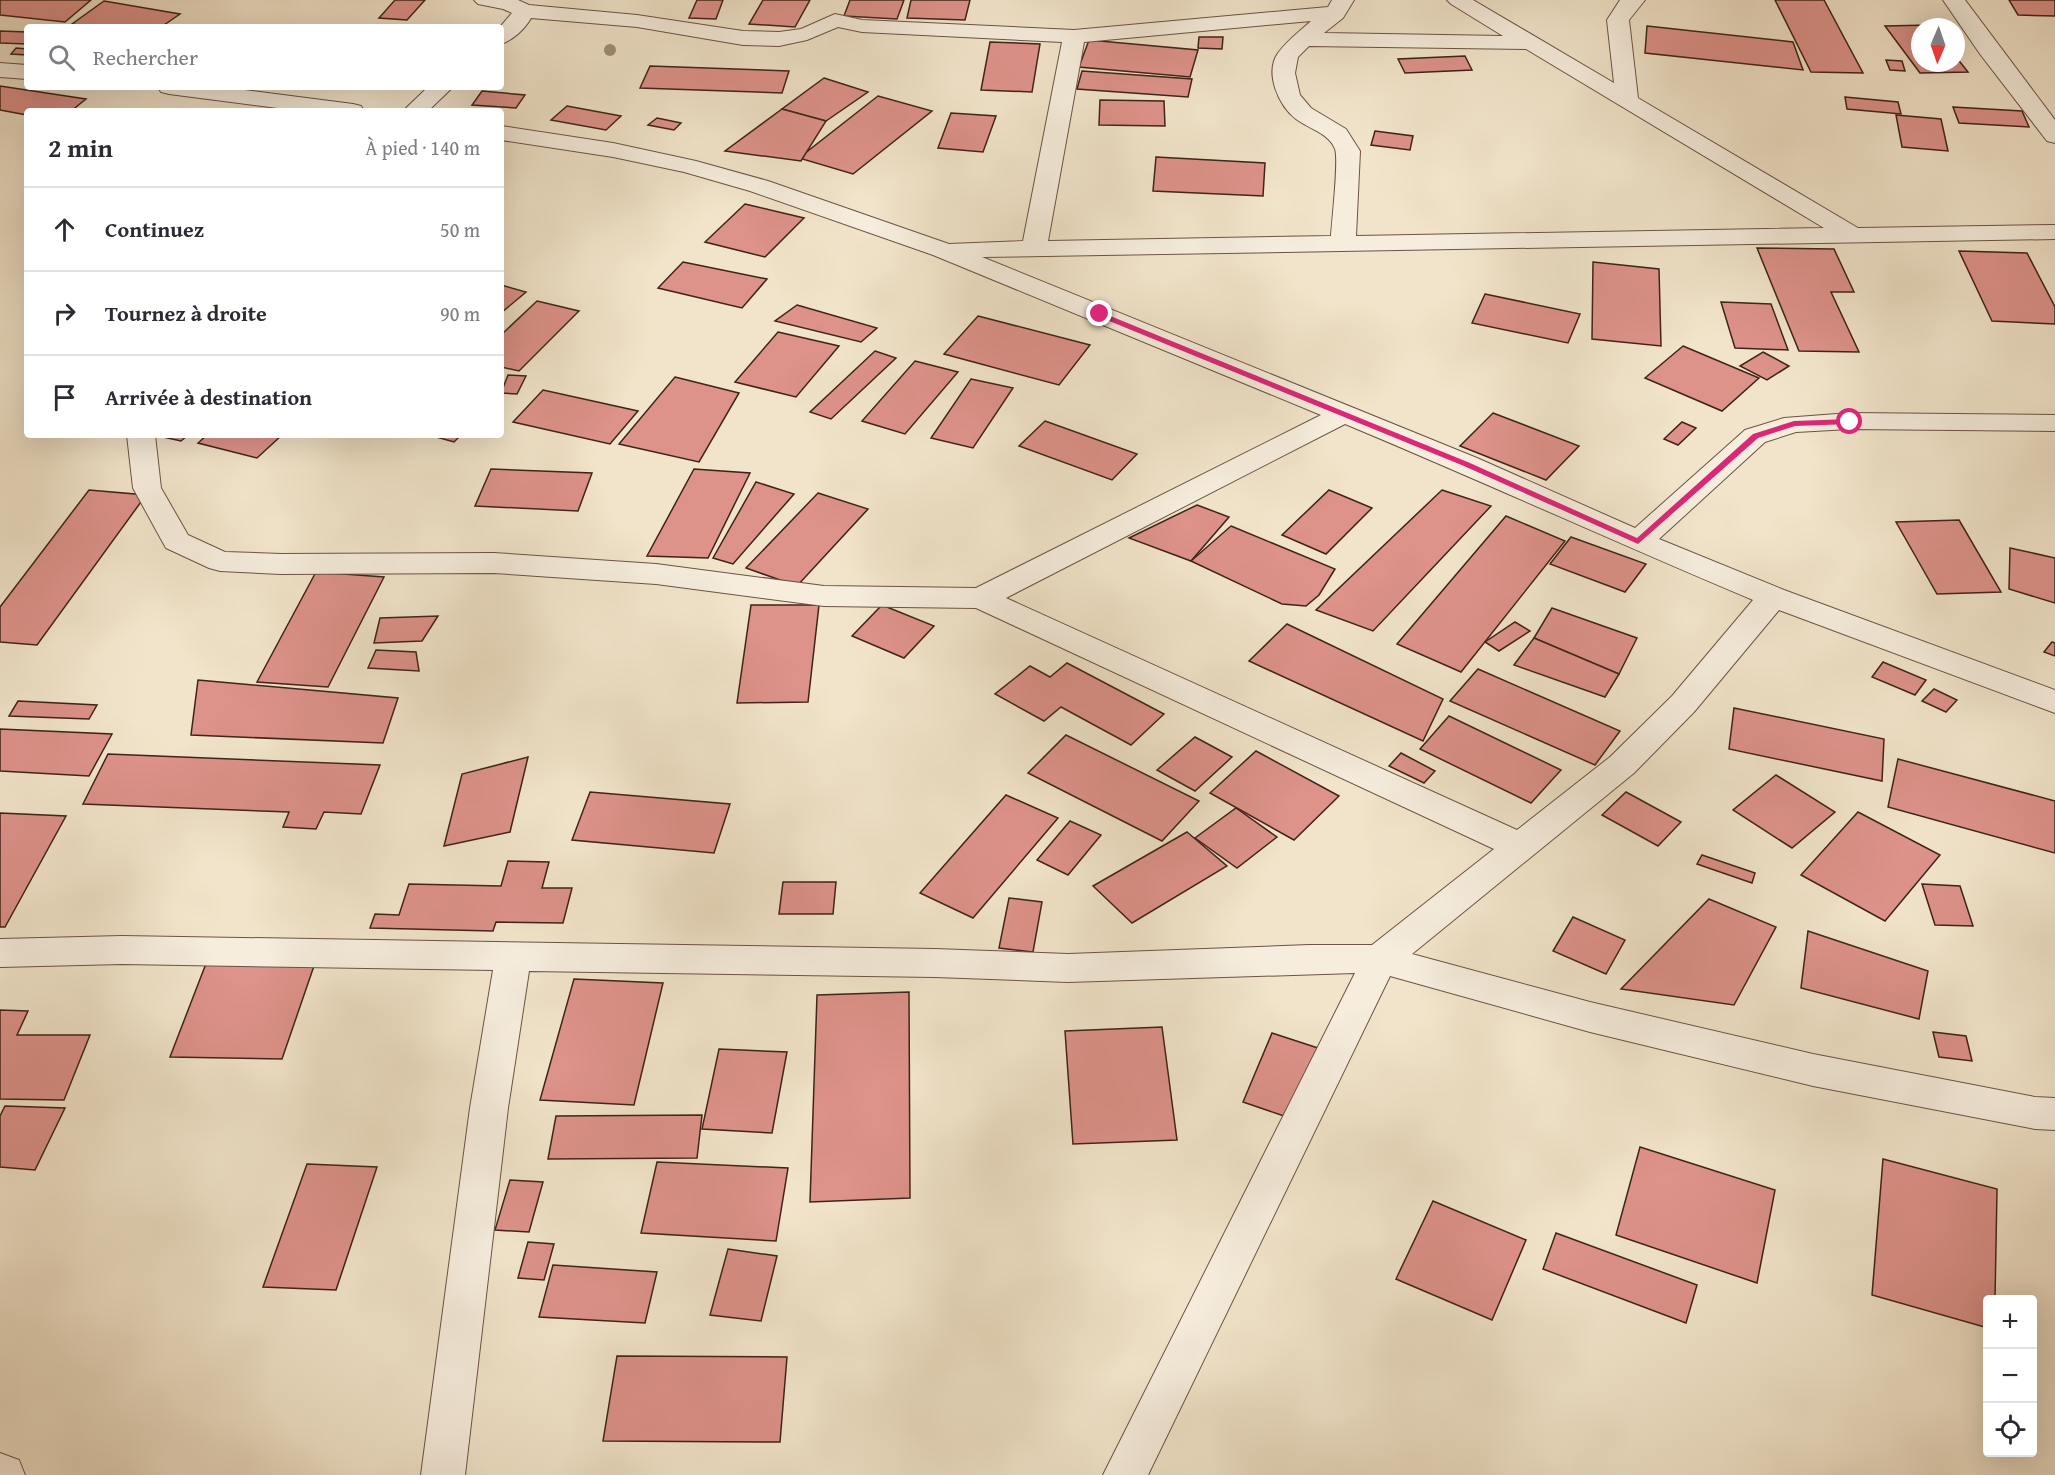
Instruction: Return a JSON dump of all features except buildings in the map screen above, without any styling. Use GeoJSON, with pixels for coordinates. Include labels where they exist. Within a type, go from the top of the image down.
{"type":"FeatureCollection","features":[{"type":"Feature","properties":{"kind":"street"},"geometry":{"type":"LineString","coordinates":[[485,0],[508,3],[524,11],[638,21],[743,38],[779,39],[807,34],[834,10],[862,26],[1074,36],[1339,7]]}},
{"type":"Feature","properties":{"kind":"street"},"geometry":{"type":"LineString","coordinates":[[1458,0],[1853,235]]}},
{"type":"Feature","properties":{"kind":"street"},"geometry":{"type":"LineString","coordinates":[[1627,99],[1618,20],[1628,4],[1634,0]]}},
{"type":"Feature","properties":{"kind":"street"},"geometry":{"type":"LineString","coordinates":[[1954,0],[1988,49],[2055,136]]}},
{"type":"Feature","properties":{"kind":"street"},"geometry":{"type":"LineString","coordinates":[[1339,7],[1287,56],[1284,73],[1289,96],[1303,113],[1338,134],[1348,151],[1343,244]]}},
{"type":"Feature","properties":{"kind":"street"},"geometry":{"type":"LineString","coordinates":[[504,34],[518,22],[524,11]]}},
{"type":"Feature","properties":{"kind":"street"},"geometry":{"type":"LineString","coordinates":[[1034,249],[1074,36]]}},
{"type":"Feature","properties":{"kind":"street"},"geometry":{"type":"LineString","coordinates":[[1303,39],[1532,44]]}},
{"type":"Feature","properties":{"kind":"street"},"geometry":{"type":"LineString","coordinates":[[0,70],[24,72]]}},
{"type":"Feature","properties":{"kind":"street"},"geometry":{"type":"LineString","coordinates":[[192,90],[330,108]]}},
{"type":"Feature","properties":{"kind":"street"},"geometry":{"type":"LineString","coordinates":[[418,108],[438,90]]}},
{"type":"Feature","properties":{"kind":"street"},"geometry":{"type":"LineString","coordinates":[[504,133],[613,150],[688,166],[759,186],[942,250],[1467,464],[1638,542],[1773,597],[2055,702]]}},
{"type":"Feature","properties":{"kind":"street"},"geometry":{"type":"LineString","coordinates":[[942,250],[2055,232]]}},
{"type":"Feature","properties":{"kind":"street"},"geometry":{"type":"LineString","coordinates":[[981,598],[1344,414]]}},
{"type":"Feature","properties":{"kind":"street"},"geometry":{"type":"LineString","coordinates":[[1638,542],[1755,436],[1794,424],[2055,423]]}},
{"type":"Feature","properties":{"kind":"street"},"geometry":{"type":"LineString","coordinates":[[141,438],[147,488],[177,540],[220,561],[281,564],[494,563],[656,574],[824,596],[981,598],[1519,846]]}},
{"type":"Feature","properties":{"kind":"street"},"geometry":{"type":"LineString","coordinates":[[1125,1475],[1380,959],[1622,765],[1683,704],[1773,597]]}},
{"type":"Feature","properties":{"kind":"street"},"geometry":{"type":"LineString","coordinates":[[0,953],[122,950],[935,963],[1068,968],[1309,959],[1380,959],[1590,1017],[1813,1070],[2035,1113],[2055,1114]]}},
{"type":"Feature","properties":{"kind":"street"},"geometry":{"type":"LineString","coordinates":[[443,1475],[489,1108],[513,957]]}},
{"type":"Feature","properties":{"kind":"route"},"geometry":{"type":"LineString","coordinates":[[1100,314],[1467,464],[1638,542],[1755,436],[1794,424],[1850,422]]}}]}
